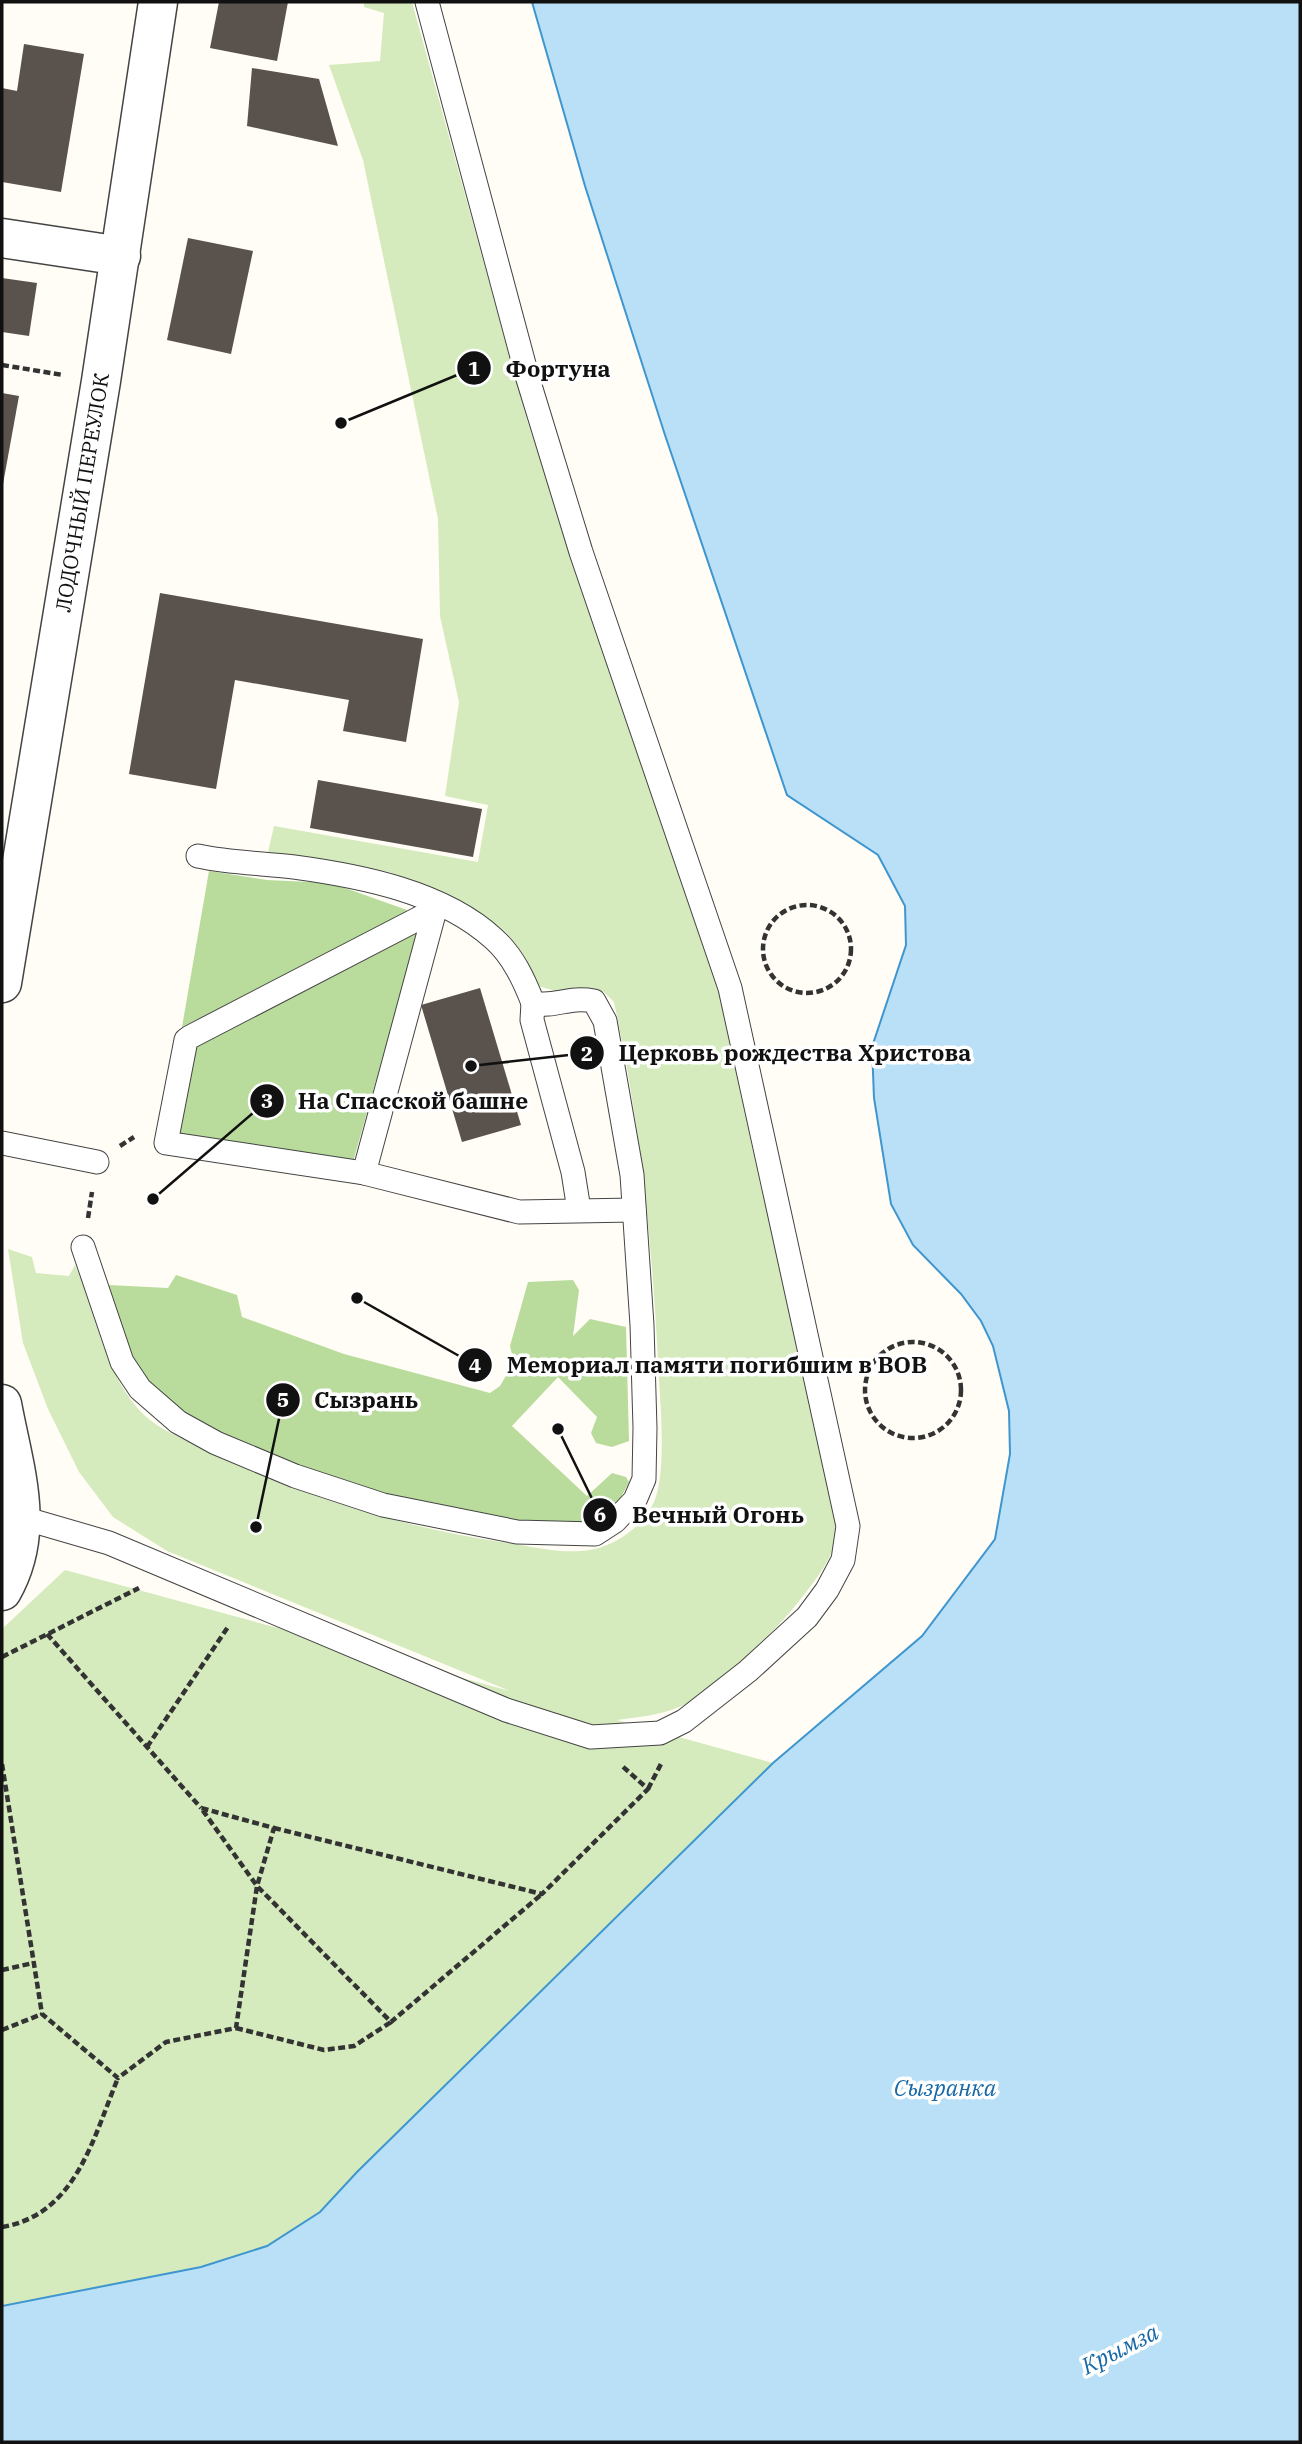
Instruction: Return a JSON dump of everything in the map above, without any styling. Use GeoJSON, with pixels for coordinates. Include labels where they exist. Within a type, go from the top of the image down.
{"type":"FeatureCollection","features":[{"type":"Feature","properties":{"kind":"street","name":"ЛОДОЧНЫЙ ПЕРЕУЛОК"},"geometry":{"type":"LineString","coordinates":[[2,984],[121,256],[158,2]]}},
{"type":"Feature","properties":{"kind":"street"},"geometry":{"type":"LineString","coordinates":[[2,238],[121,256]]}},
{"type":"Feature","properties":{"kind":"street"},"geometry":{"type":"LineString","coordinates":[[2,1404],[23,1518],[17,1559],[2,1591]]}},
{"type":"Feature","properties":{"kind":"lane"},"geometry":{"type":"LineString","coordinates":[[23,1518],[109,1543],[506,1710],[590,1737],[660,1733],[684,1721],[748,1671],[807,1617],[827,1590],[843,1560],[848,1526],[730,988],[581,552],[528,379],[427,2]]}},
{"type":"Feature","properties":{"kind":"lane"},"geometry":{"type":"LineString","coordinates":[[198,856],[347,876],[469,919],[496,940],[514,963],[533,1003],[532,1020],[573,1172],[579,1210]]}},
{"type":"Feature","properties":{"kind":"lane"},"geometry":{"type":"LineString","coordinates":[[436,907],[186,1040],[166,1143],[364,1174],[519,1212],[634,1210]]}},
{"type":"Feature","properties":{"kind":"lane"},"geometry":{"type":"LineString","coordinates":[[364,1174],[436,907]]}},
{"type":"Feature","properties":{"kind":"lane"},"geometry":{"type":"LineString","coordinates":[[83,1247],[122,1362],[140,1389],[178,1422],[216,1443],[295,1476],[383,1505],[517,1532],[595,1534],[615,1521],[635,1500],[644,1479],[642,1325],[632,1175],[605,1021],[594,1001],[573,997],[547,1006],[533,1003]]}},
{"type":"Feature","properties":{"kind":"lane"},"geometry":{"type":"LineString","coordinates":[[2,1143],[97,1162]]}},
{"type":"Feature","properties":{"kind":"path"},"geometry":{"type":"LineString","coordinates":[[2,365],[101,381]]}},
{"type":"Feature","properties":{"kind":"path"},"geometry":{"type":"LineString","coordinates":[[798,906],[826,909],[846,930],[850,958],[845,972],[835,983],[816,992],[794,992],[781,985],[764,961],[763,946],[770,926],[785,911],[798,906]]}},
{"type":"Feature","properties":{"kind":"path"},"geometry":{"type":"LineString","coordinates":[[83,1247],[97,1162]]}},
{"type":"Feature","properties":{"kind":"path"},"geometry":{"type":"LineString","coordinates":[[916,1342],[932,1346],[946,1354],[961,1383],[960,1399],[955,1414],[945,1427],[916,1439],[886,1431],[867,1406],[864,1390],[874,1361],[901,1343],[916,1342]]}},
{"type":"Feature","properties":{"kind":"path"},"geometry":{"type":"LineString","coordinates":[[2,1657],[174,1570]]}},
{"type":"Feature","properties":{"kind":"path"},"geometry":{"type":"LineString","coordinates":[[147,1747],[246,1600]]}},
{"type":"Feature","properties":{"kind":"path"},"geometry":{"type":"LineString","coordinates":[[47,1634],[201,1808],[257,1886],[391,2022]]}},
{"type":"Feature","properties":{"kind":"path"},"geometry":{"type":"LineString","coordinates":[[2,2227],[20,2224],[55,2204],[76,2179],[118,2078],[166,2042],[236,2028],[324,2050],[354,2046],[391,2022],[542,1894],[648,1789],[590,1737]]}},
{"type":"Feature","properties":{"kind":"path"},"geometry":{"type":"LineString","coordinates":[[2,1764],[42,2014],[118,2078]]}},
{"type":"Feature","properties":{"kind":"path"},"geometry":{"type":"LineString","coordinates":[[201,1808],[542,1894]]}},
{"type":"Feature","properties":{"kind":"path"},"geometry":{"type":"LineString","coordinates":[[236,2028],[257,1886],[274,1828]]}},
{"type":"Feature","properties":{"kind":"path"},"geometry":{"type":"LineString","coordinates":[[2,1970],[33,1963]]}},
{"type":"Feature","properties":{"kind":"path"},"geometry":{"type":"LineString","coordinates":[[2,2030],[42,2014]]}},
{"type":"Feature","properties":{"kind":"green space"},"geometry":{"type":"Polygon","coordinates":[[[364,2],[412,2],[527,420],[598,635],[722,982],[835,1517],[834,1545],[821,1571],[789,1614],[747,1657],[707,1692],[673,1709],[617,1720],[773,1763],[357,2172],[320,2212],[267,2246],[201,2267],[2,2306],[2,1629],[65,1570],[510,1691],[167,1551],[113,1517],[79,1472],[48,1409],[23,1343],[8,1249],[32,1257],[36,1273],[69,1276],[75,1265],[119,1382],[130,1399],[150,1420],[172,1434],[239,1465],[311,1494],[348,1507],[424,1527],[540,1548],[580,1551],[602,1547],[633,1530],[648,1512],[658,1490],[662,1442],[661,1408],[649,1237],[632,1096],[614,1002],[604,992],[559,992],[538,986],[524,956],[506,932],[467,906],[390,872],[268,852],[274,826],[478,862],[488,805],[445,796],[459,702],[440,616],[438,519],[363,160],[329,65],[380,61],[384,13],[364,7],[364,2]]]}},
{"type":"Feature","properties":{"kind":"green space"},"geometry":{"type":"Polygon","coordinates":[[[209,871],[267,880],[331,883],[407,910],[408,914],[182,1027],[209,871]]]}},
{"type":"Feature","properties":{"kind":"green space"},"geometry":{"type":"Polygon","coordinates":[[[414,930],[417,936],[353,1162],[175,1135],[192,1043],[414,930]]]}},
{"type":"Feature","properties":{"kind":"green space"},"geometry":{"type":"Polygon","coordinates":[[[176,1275],[237,1295],[242,1317],[344,1354],[490,1393],[500,1386],[514,1362],[510,1346],[528,1282],[573,1280],[579,1290],[573,1336],[590,1319],[626,1327],[629,1441],[612,1447],[596,1443],[591,1433],[597,1417],[558,1377],[512,1426],[587,1496],[612,1473],[626,1477],[629,1482],[615,1509],[592,1525],[525,1524],[394,1499],[309,1475],[196,1424],[136,1371],[114,1313],[109,1285],[168,1288],[176,1275]]]}},
{"type":"Feature","properties":{"kind":"water","name":"Сызранка"},"geometry":{"type":"Polygon","coordinates":[[[532,2],[1300,2],[1300,2442],[2,2442],[2,2306],[201,2267],[267,2246],[320,2212],[357,2172],[773,1763],[922,1636],[995,1539],[1010,1454],[1009,1411],[993,1346],[981,1321],[961,1294],[913,1245],[891,1204],[874,1098],[872,1047],[906,945],[905,906],[878,855],[787,795],[665,435],[585,186],[532,2]]]}},
{"type":"Feature","properties":{"kind":"building"},"geometry":{"type":"Polygon","coordinates":[[[219,2],[288,2],[277,61],[210,48],[219,2]]]}},
{"type":"Feature","properties":{"kind":"building"},"geometry":{"type":"Polygon","coordinates":[[[24,44],[84,54],[61,192],[2,182],[2,88],[17,91],[24,44]]]}},
{"type":"Feature","properties":{"kind":"building"},"geometry":{"type":"Polygon","coordinates":[[[252,68],[319,79],[338,146],[247,126],[252,68]]]}},
{"type":"Feature","properties":{"kind":"building"},"geometry":{"type":"Polygon","coordinates":[[[188,238],[253,251],[231,354],[167,340],[188,238]]]}},
{"type":"Feature","properties":{"kind":"building"},"geometry":{"type":"Polygon","coordinates":[[[2,278],[37,283],[29,336],[2,332],[2,278]]]}},
{"type":"Feature","properties":{"kind":"building"},"geometry":{"type":"Polygon","coordinates":[[[2,393],[19,396],[3,484],[2,484],[2,393]]]}},
{"type":"Feature","properties":{"kind":"building"},"geometry":{"type":"Polygon","coordinates":[[[160,593],[423,639],[406,742],[343,731],[349,700],[235,680],[216,789],[129,774],[160,593]]]}},
{"type":"Feature","properties":{"kind":"building"},"geometry":{"type":"Polygon","coordinates":[[[318,780],[482,809],[473,857],[310,828],[318,780]]]}},
{"type":"Feature","properties":{"kind":"building"},"geometry":{"type":"Polygon","coordinates":[[[480,988],[521,1125],[462,1142],[421,1005],[480,988]]]}},
{"type":"Feature","properties":{"kind":"place","name":"Фортуна"},"geometry":{"type":"Point","coordinates":[341,423]}},
{"type":"Feature","properties":{"kind":"place","name":"Церковь рождества Христова"},"geometry":{"type":"Point","coordinates":[471,1066]}},
{"type":"Feature","properties":{"kind":"place","name":"На Спасской башне"},"geometry":{"type":"Point","coordinates":[153,1199]}},
{"type":"Feature","properties":{"kind":"place","name":"Мемориал памяти погибшим в ВОВ"},"geometry":{"type":"Point","coordinates":[357,1298]}},
{"type":"Feature","properties":{"kind":"place","name":"Вечный Огонь"},"geometry":{"type":"Point","coordinates":[558,1429]}},
{"type":"Feature","properties":{"kind":"place","name":"Сызрань"},"geometry":{"type":"Point","coordinates":[256,1527]}},
{"type":"Feature","properties":{"kind":"water label","name":"Крымза"},"geometry":{"type":"Point","coordinates":[1120,2349]}}]}
